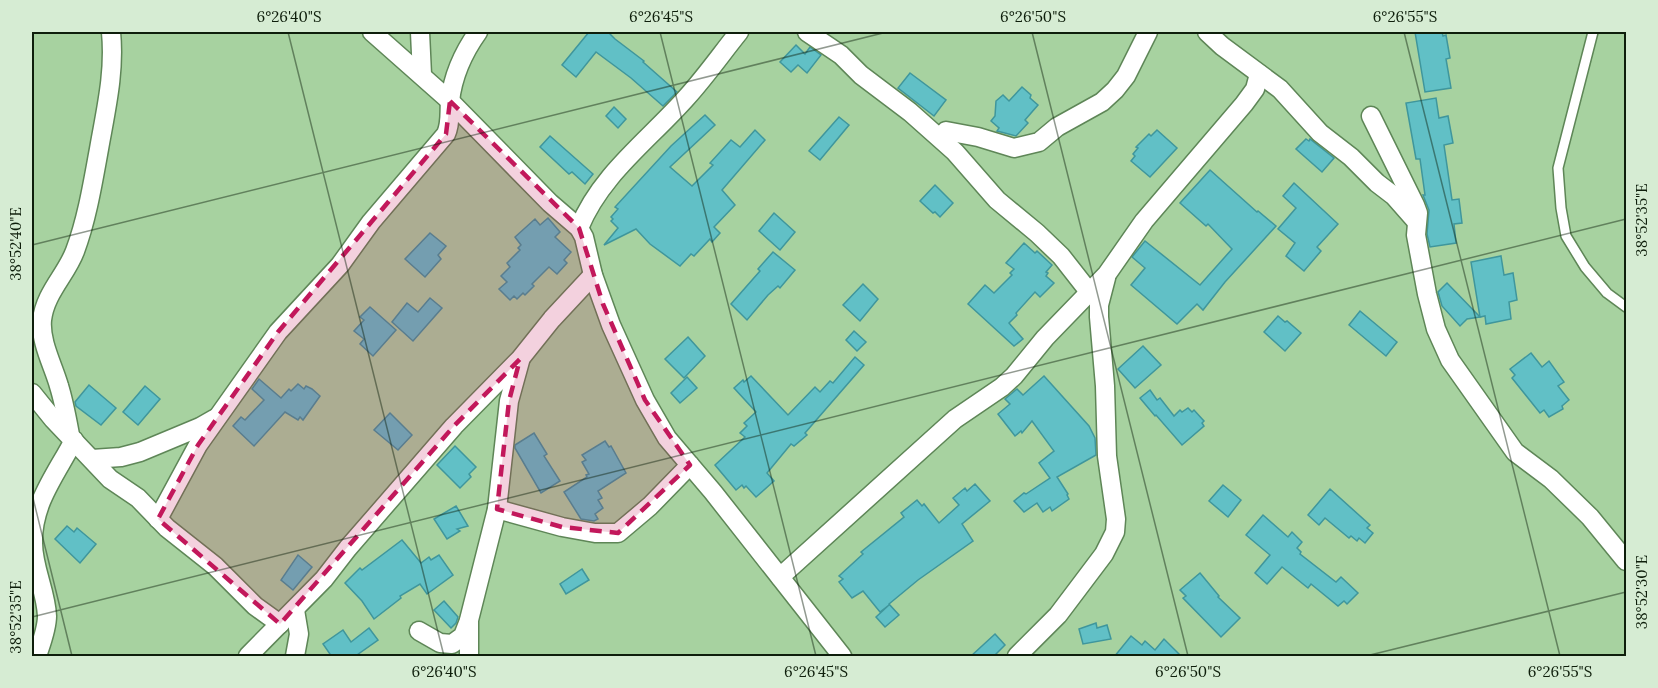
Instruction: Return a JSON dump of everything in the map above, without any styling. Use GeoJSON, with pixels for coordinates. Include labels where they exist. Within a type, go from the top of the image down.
{"type":"FeatureCollection","features":[{"type":"Feature","properties":{"kind":"street"},"geometry":{"type":"LineString","coordinates":[[43,335],[42,322],[45,306],[51,291],[75,251],[93,180],[111,87],[114,60],[111,32]]}},
{"type":"Feature","properties":{"kind":"street"},"geometry":{"type":"LineString","coordinates":[[372,32],[450,101],[550,203],[579,228],[584,237],[593,274],[612,325],[645,400],[667,438],[842,657]]}},
{"type":"Feature","properties":{"kind":"street"},"geometry":{"type":"LineString","coordinates":[[420,32],[422,75]]}},
{"type":"Feature","properties":{"kind":"street"},"geometry":{"type":"LineString","coordinates":[[158,519],[198,445],[278,332],[340,265],[371,222],[446,134],[457,68],[465,50],[478,32]]}},
{"type":"Feature","properties":{"kind":"street"},"geometry":{"type":"LineString","coordinates":[[579,228],[586,209],[602,187],[687,97],[739,32]]}},
{"type":"Feature","properties":{"kind":"street"},"geometry":{"type":"LineString","coordinates":[[807,32],[841,55],[861,75],[955,152],[997,200],[1037,232],[1061,256],[1090,293]]}},
{"type":"Feature","properties":{"kind":"street"},"geometry":{"type":"LineString","coordinates":[[946,130],[978,137],[1006,147],[1014,148],[1040,142],[1057,127],[1102,102],[1114,90],[1126,76],[1148,32]]}},
{"type":"Feature","properties":{"kind":"street"},"geometry":{"type":"LineString","coordinates":[[1207,32],[1222,46],[1280,89],[1320,133],[1351,157],[1394,196],[1417,222]]}},
{"type":"Feature","properties":{"kind":"street"},"geometry":{"type":"LineString","coordinates":[[780,577],[955,419],[1002,387],[1014,376],[1045,338],[1107,274],[1144,221],[1244,104],[1255,89],[1259,74]]}},
{"type":"Feature","properties":{"kind":"street"},"geometry":{"type":"LineString","coordinates":[[1371,117],[1418,213],[1416,235],[1427,294],[1436,329],[1450,360],[1515,452],[1551,479],[1590,517],[1626,561]]}},
{"type":"Feature","properties":{"kind":"street"},"geometry":{"type":"LineString","coordinates":[[248,657],[324,579],[454,426],[520,359],[593,274]]}},
{"type":"Feature","properties":{"kind":"street"},"geometry":{"type":"LineString","coordinates":[[1017,657],[1058,615],[1104,554],[1115,532],[1116,519],[1107,456],[1105,386],[1099,317],[1099,305],[1107,274]]}},
{"type":"Feature","properties":{"kind":"street"},"geometry":{"type":"LineString","coordinates":[[32,309],[43,335],[63,399],[72,438],[64,460],[50,480],[43,496],[33,540],[47,619],[37,657]]}},
{"type":"Feature","properties":{"kind":"street"},"geometry":{"type":"LineString","coordinates":[[419,631],[440,643],[452,644],[463,636],[469,620],[497,509],[509,401],[520,359]]}},
{"type":"Feature","properties":{"kind":"street"},"geometry":{"type":"LineString","coordinates":[[32,393],[111,478],[138,498],[158,519],[215,566],[255,606],[280,624]]}},
{"type":"Feature","properties":{"kind":"street"},"geometry":{"type":"LineString","coordinates":[[92,459],[121,457],[140,452],[200,427],[218,416]]}},
{"type":"Feature","properties":{"kind":"street"},"geometry":{"type":"LineString","coordinates":[[497,509],[562,527],[595,533],[618,533],[650,506],[690,465]]}},
{"type":"Feature","properties":{"kind":"street"},"geometry":{"type":"LineString","coordinates":[[295,610],[299,634],[295,657]]}},
{"type":"Feature","properties":{"kind":"street"},"geometry":{"type":"LineString","coordinates":[[469,620],[469,657]]}},
{"type":"Feature","properties":{"kind":"lane"},"geometry":{"type":"LineString","coordinates":[[1593,32],[1558,168],[1561,208],[1566,236],[1585,267],[1607,293],[1626,307]]}},
{"type":"Feature","properties":{"kind":"highlighted area"},"geometry":{"type":"Polygon","coordinates":[[[450,101],[579,228],[603,304],[645,400],[690,465],[618,533],[562,527],[497,509],[509,401],[520,359],[454,426],[280,624],[158,519],[198,445],[278,332],[446,134],[450,101]]]}},
{"type":"Feature","properties":{"kind":"building"},"geometry":{"type":"Polygon","coordinates":[[[589,32],[608,32],[677,92],[663,106],[596,52],[576,77],[562,65],[589,32]]]}},
{"type":"Feature","properties":{"kind":"building"},"geometry":{"type":"Polygon","coordinates":[[[1415,32],[1442,32],[1443,36],[1446,35],[1450,58],[1446,59],[1451,88],[1425,92],[1415,32]]]}},
{"type":"Feature","properties":{"kind":"building"},"geometry":{"type":"Polygon","coordinates":[[[796,45],[805,54],[810,47],[821,55],[807,73],[798,65],[791,72],[780,62],[796,45]]]}},
{"type":"Feature","properties":{"kind":"building"},"geometry":{"type":"Polygon","coordinates":[[[910,73],[946,100],[934,116],[898,88],[910,73]]]}},
{"type":"Feature","properties":{"kind":"building"},"geometry":{"type":"Polygon","coordinates":[[[1022,87],[1038,105],[1025,120],[1028,123],[1016,136],[997,131],[999,128],[991,121],[995,116],[996,101],[1003,95],[1009,101],[1022,87]]]}},
{"type":"Feature","properties":{"kind":"building"},"geometry":{"type":"Polygon","coordinates":[[[1436,98],[1439,118],[1448,116],[1453,143],[1444,145],[1452,200],[1459,199],[1462,223],[1454,224],[1456,243],[1430,247],[1427,234],[1429,210],[1423,195],[1425,195],[1420,159],[1416,159],[1406,103],[1436,98]]]}},
{"type":"Feature","properties":{"kind":"building"},"geometry":{"type":"Polygon","coordinates":[[[614,107],[626,119],[618,128],[606,116],[614,107]]]}},
{"type":"Feature","properties":{"kind":"building"},"geometry":{"type":"Polygon","coordinates":[[[705,115],[715,125],[670,167],[692,186],[713,165],[710,163],[731,140],[740,147],[755,130],[765,140],[722,190],[735,205],[714,227],[720,233],[712,242],[710,239],[694,256],[691,254],[680,266],[650,244],[636,229],[604,245],[618,228],[611,221],[613,219],[611,217],[618,209],[615,207],[671,146],[705,115]]]}},
{"type":"Feature","properties":{"kind":"building"},"geometry":{"type":"Polygon","coordinates":[[[839,117],[849,125],[820,160],[809,151],[839,117]]]}},
{"type":"Feature","properties":{"kind":"building"},"geometry":{"type":"Polygon","coordinates":[[[1157,130],[1177,148],[1150,177],[1131,161],[1138,148],[1136,147],[1149,134],[1151,136],[1157,130]]]}},
{"type":"Feature","properties":{"kind":"building"},"geometry":{"type":"Polygon","coordinates":[[[550,136],[593,174],[585,184],[572,172],[569,174],[540,147],[550,136]]]}},
{"type":"Feature","properties":{"kind":"building"},"geometry":{"type":"Polygon","coordinates":[[[1306,139],[1309,141],[1310,139],[1334,158],[1322,172],[1296,149],[1306,139]]]}},
{"type":"Feature","properties":{"kind":"building"},"geometry":{"type":"Polygon","coordinates":[[[1210,170],[1276,226],[1203,310],[1197,304],[1177,324],[1131,285],[1145,268],[1132,257],[1145,241],[1200,285],[1232,249],[1208,224],[1206,226],[1180,203],[1210,170]]]}},
{"type":"Feature","properties":{"kind":"building"},"geometry":{"type":"Polygon","coordinates":[[[1294,183],[1338,224],[1317,247],[1321,251],[1304,271],[1286,256],[1295,243],[1278,229],[1296,208],[1283,196],[1294,183]]]}},
{"type":"Feature","properties":{"kind":"building"},"geometry":{"type":"Polygon","coordinates":[[[935,185],[953,203],[940,217],[920,201],[935,185]]]}},
{"type":"Feature","properties":{"kind":"building"},"geometry":{"type":"Polygon","coordinates":[[[774,213],[795,232],[780,250],[759,231],[774,213]]]}},
{"type":"Feature","properties":{"kind":"building"},"geometry":{"type":"Polygon","coordinates":[[[548,218],[560,232],[555,237],[571,252],[564,260],[567,263],[557,274],[549,267],[532,284],[534,286],[525,295],[523,293],[517,299],[514,296],[510,300],[499,289],[507,282],[501,276],[510,267],[507,263],[520,250],[518,248],[521,245],[515,237],[535,219],[540,225],[548,218]]]}},
{"type":"Feature","properties":{"kind":"building"},"geometry":{"type":"Polygon","coordinates":[[[430,233],[446,246],[438,255],[441,259],[425,277],[405,259],[430,233]]]}},
{"type":"Feature","properties":{"kind":"building"},"geometry":{"type":"Polygon","coordinates":[[[1024,243],[1052,265],[1046,272],[1048,273],[1046,276],[1054,283],[1040,297],[1035,292],[1009,323],[1023,339],[1014,346],[968,304],[985,285],[994,293],[1012,275],[1010,273],[1014,269],[1006,263],[1024,243]]]}},
{"type":"Feature","properties":{"kind":"building"},"geometry":{"type":"Polygon","coordinates":[[[773,252],[795,270],[780,288],[778,286],[768,295],[747,320],[731,304],[760,271],[758,269],[773,252]]]}},
{"type":"Feature","properties":{"kind":"building"},"geometry":{"type":"Polygon","coordinates":[[[1501,256],[1504,275],[1513,273],[1517,300],[1509,302],[1511,319],[1486,324],[1485,316],[1480,317],[1471,262],[1501,256]]]}},
{"type":"Feature","properties":{"kind":"building"},"geometry":{"type":"Polygon","coordinates":[[[1447,283],[1480,317],[1467,319],[1460,326],[1442,306],[1438,292],[1447,283]]]}},
{"type":"Feature","properties":{"kind":"building"},"geometry":{"type":"Polygon","coordinates":[[[863,284],[878,299],[860,321],[843,305],[863,284]]]}},
{"type":"Feature","properties":{"kind":"building"},"geometry":{"type":"Polygon","coordinates":[[[430,298],[442,308],[413,341],[392,322],[407,303],[418,312],[430,298]]]}},
{"type":"Feature","properties":{"kind":"building"},"geometry":{"type":"Polygon","coordinates":[[[370,307],[396,330],[373,356],[360,344],[364,339],[354,331],[364,320],[360,317],[370,307]]]}},
{"type":"Feature","properties":{"kind":"building"},"geometry":{"type":"Polygon","coordinates":[[[1360,311],[1397,342],[1386,356],[1349,325],[1360,311]]]}},
{"type":"Feature","properties":{"kind":"building"},"geometry":{"type":"Polygon","coordinates":[[[1278,316],[1301,333],[1285,351],[1264,332],[1278,316]]]}},
{"type":"Feature","properties":{"kind":"building"},"geometry":{"type":"Polygon","coordinates":[[[854,331],[866,342],[857,351],[846,340],[854,331]]]}},
{"type":"Feature","properties":{"kind":"building"},"geometry":{"type":"Polygon","coordinates":[[[688,337],[705,356],[684,378],[665,359],[688,337]]]}},
{"type":"Feature","properties":{"kind":"building"},"geometry":{"type":"Polygon","coordinates":[[[1143,346],[1161,365],[1135,388],[1118,369],[1143,346]]]}},
{"type":"Feature","properties":{"kind":"building"},"geometry":{"type":"Polygon","coordinates":[[[1531,353],[1542,367],[1549,361],[1564,382],[1558,386],[1569,400],[1562,406],[1563,409],[1549,417],[1544,410],[1540,413],[1512,378],[1515,375],[1510,369],[1531,353]]]}},
{"type":"Feature","properties":{"kind":"building"},"geometry":{"type":"Polygon","coordinates":[[[855,357],[864,365],[805,433],[807,435],[794,446],[791,444],[767,473],[774,481],[756,497],[746,486],[744,488],[742,485],[736,490],[715,465],[745,437],[740,433],[747,426],[744,423],[756,412],[734,388],[751,376],[788,415],[815,387],[820,392],[830,381],[833,383],[855,357]]]}},
{"type":"Feature","properties":{"kind":"building"},"geometry":{"type":"Polygon","coordinates":[[[1044,376],[1089,426],[1095,438],[1096,455],[1057,477],[1069,499],[1052,511],[1050,507],[1043,512],[1037,503],[1024,512],[1014,501],[1050,478],[1039,463],[1054,451],[1032,421],[1022,433],[1021,431],[1015,436],[998,414],[1010,404],[1005,399],[1017,389],[1023,395],[1044,376]]]}},
{"type":"Feature","properties":{"kind":"building"},"geometry":{"type":"Polygon","coordinates":[[[687,377],[697,388],[680,403],[671,393],[687,377]]]}},
{"type":"Feature","properties":{"kind":"building"},"geometry":{"type":"Polygon","coordinates":[[[259,379],[281,398],[289,389],[291,391],[298,384],[304,389],[306,386],[312,389],[320,396],[303,420],[300,417],[298,420],[285,412],[254,446],[233,426],[241,417],[245,420],[264,400],[252,389],[259,379]]]}},
{"type":"Feature","properties":{"kind":"building"},"geometry":{"type":"Polygon","coordinates":[[[89,385],[116,408],[101,425],[76,406],[75,402],[89,385]]]}},
{"type":"Feature","properties":{"kind":"building"},"geometry":{"type":"Polygon","coordinates":[[[145,386],[160,399],[138,425],[123,412],[145,386]]]}},
{"type":"Feature","properties":{"kind":"building"},"geometry":{"type":"Polygon","coordinates":[[[1150,390],[1157,400],[1160,398],[1174,416],[1180,410],[1182,412],[1188,408],[1192,412],[1194,410],[1204,421],[1202,423],[1204,426],[1182,445],[1140,398],[1150,390]]]}},
{"type":"Feature","properties":{"kind":"building"},"geometry":{"type":"Polygon","coordinates":[[[390,413],[412,435],[398,450],[374,430],[390,413]]]}},
{"type":"Feature","properties":{"kind":"building"},"geometry":{"type":"Polygon","coordinates":[[[534,433],[547,454],[544,456],[560,481],[541,493],[515,448],[515,445],[534,433]]]}},
{"type":"Feature","properties":{"kind":"building"},"geometry":{"type":"Polygon","coordinates":[[[605,441],[609,447],[611,446],[626,473],[598,491],[602,498],[598,500],[603,508],[595,514],[598,519],[594,521],[581,519],[564,492],[589,474],[582,462],[586,460],[582,455],[605,441]]]}},
{"type":"Feature","properties":{"kind":"building"},"geometry":{"type":"Polygon","coordinates":[[[455,446],[476,467],[469,474],[471,477],[460,488],[437,465],[455,446]]]}},
{"type":"Feature","properties":{"kind":"building"},"geometry":{"type":"Polygon","coordinates":[[[975,484],[990,501],[962,524],[973,541],[918,580],[889,604],[899,615],[885,627],[876,617],[889,605],[880,612],[863,591],[852,598],[839,582],[843,579],[839,576],[863,554],[861,552],[904,517],[901,513],[917,500],[922,506],[924,504],[939,523],[959,505],[953,498],[965,488],[967,491],[975,484]]]}},
{"type":"Feature","properties":{"kind":"building"},"geometry":{"type":"Polygon","coordinates":[[[1223,485],[1241,500],[1228,517],[1209,501],[1223,485]]]}},
{"type":"Feature","properties":{"kind":"building"},"geometry":{"type":"Polygon","coordinates":[[[1330,489],[1370,525],[1367,528],[1373,533],[1365,543],[1359,538],[1357,541],[1351,536],[1349,538],[1325,518],[1319,525],[1308,515],[1330,489]]]}},
{"type":"Feature","properties":{"kind":"building"},"geometry":{"type":"Polygon","coordinates":[[[456,506],[468,526],[457,529],[460,531],[447,539],[434,519],[456,506]]]}},
{"type":"Feature","properties":{"kind":"building"},"geometry":{"type":"Polygon","coordinates":[[[1263,515],[1288,537],[1292,532],[1302,542],[1297,548],[1300,554],[1336,582],[1341,577],[1358,593],[1347,604],[1344,601],[1338,606],[1311,584],[1308,588],[1282,567],[1267,584],[1255,573],[1270,555],[1246,535],[1263,515]]]}},
{"type":"Feature","properties":{"kind":"building"},"geometry":{"type":"Polygon","coordinates":[[[67,526],[74,532],[77,528],[96,544],[80,563],[55,539],[67,526]]]}},
{"type":"Feature","properties":{"kind":"building"},"geometry":{"type":"Polygon","coordinates":[[[402,540],[421,563],[429,557],[431,560],[439,555],[453,575],[427,594],[420,584],[400,596],[401,598],[374,619],[362,601],[345,583],[360,568],[362,570],[402,540]]]}},
{"type":"Feature","properties":{"kind":"building"},"geometry":{"type":"Polygon","coordinates":[[[298,555],[312,567],[293,590],[281,580],[298,555]]]}},
{"type":"Feature","properties":{"kind":"building"},"geometry":{"type":"Polygon","coordinates":[[[582,569],[589,580],[566,594],[560,584],[582,569]]]}},
{"type":"Feature","properties":{"kind":"building"},"geometry":{"type":"Polygon","coordinates":[[[1200,573],[1218,597],[1240,618],[1221,637],[1183,598],[1186,596],[1180,590],[1200,573]]]}},
{"type":"Feature","properties":{"kind":"building"},"geometry":{"type":"Polygon","coordinates":[[[444,601],[458,617],[451,628],[434,610],[444,601]]]}},
{"type":"Feature","properties":{"kind":"building"},"geometry":{"type":"Polygon","coordinates":[[[1096,623],[1097,628],[1107,625],[1111,639],[1083,644],[1079,629],[1096,623]]]}},
{"type":"Feature","properties":{"kind":"building"},"geometry":{"type":"Polygon","coordinates":[[[369,628],[378,640],[354,657],[332,657],[323,644],[343,630],[351,642],[369,628]]]}},
{"type":"Feature","properties":{"kind":"building"},"geometry":{"type":"Polygon","coordinates":[[[995,634],[1005,645],[993,657],[970,657],[995,634]]]}},
{"type":"Feature","properties":{"kind":"building"},"geometry":{"type":"Polygon","coordinates":[[[1131,636],[1142,645],[1145,641],[1155,650],[1164,639],[1182,657],[1114,657],[1131,636]]]}}]}
